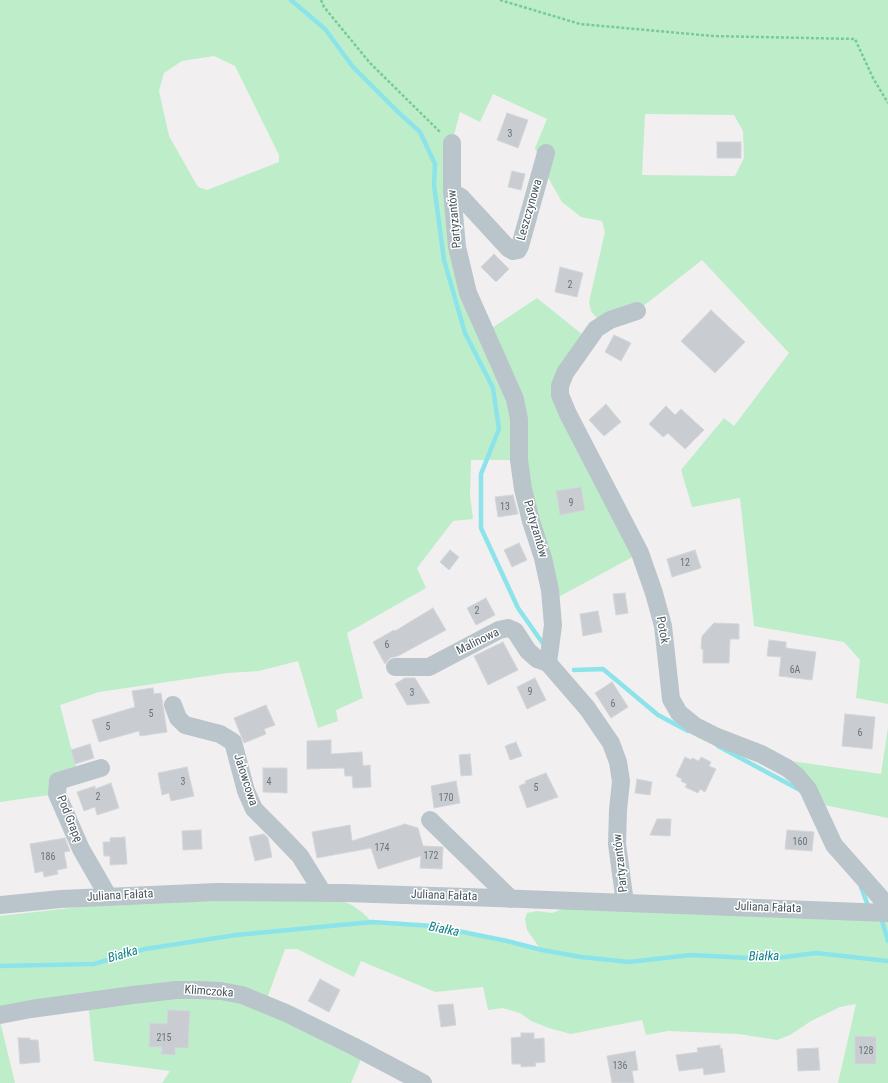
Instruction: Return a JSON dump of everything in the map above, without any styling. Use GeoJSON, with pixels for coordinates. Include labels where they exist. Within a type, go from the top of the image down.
{"type":"FeatureCollection","features":[{"type":"Feature","properties":{"kind":"street","name":"Partyzantów"},"geometry":{"type":"LineString","coordinates":[[452,143],[452,192],[457,246],[468,293],[515,399],[520,419],[519,460],[523,489],[531,521],[544,558],[550,590],[553,625],[548,663],[587,708],[611,743],[618,762],[621,782],[617,844],[625,903]]}},
{"type":"Feature","properties":{"kind":"street","name":"Leszczynowa"},"geometry":{"type":"LineString","coordinates":[[452,192],[461,197],[508,248],[513,251],[518,250],[546,153]]}},
{"type":"Feature","properties":{"kind":"street","name":"Potok"},"geometry":{"type":"LineString","coordinates":[[637,311],[610,320],[596,329],[565,373],[560,386],[560,395],[568,414],[640,553],[654,593],[663,626],[671,698],[679,713],[695,726],[717,737],[761,754],[787,768],[797,776],[808,789],[834,845],[888,906]]}},
{"type":"Feature","properties":{"kind":"street","name":"Malinowa"},"geometry":{"type":"LineString","coordinates":[[395,667],[428,667],[499,630],[508,628],[515,631],[528,651],[537,659],[548,663]]}},
{"type":"Feature","properties":{"kind":"street","name":"Jałowcowa"},"geometry":{"type":"LineString","coordinates":[[173,704],[178,718],[185,725],[220,734],[233,742],[246,791],[254,809],[300,856],[323,893]]}},
{"type":"Feature","properties":{"kind":"street","name":"Pod Grapę"},"geometry":{"type":"LineString","coordinates":[[101,768],[58,780],[57,794],[81,849],[108,896]]}},
{"type":"Feature","properties":{"kind":"street"},"geometry":{"type":"LineString","coordinates":[[430,820],[512,898]]}},
{"type":"Feature","properties":{"kind":"street","name":"Juliana Fałata"},"geometry":{"type":"LineString","coordinates":[[0,905],[108,896],[217,892],[512,898],[888,913]]}},
{"type":"Feature","properties":{"kind":"street","name":"Klimczoka"},"geometry":{"type":"LineString","coordinates":[[0,1015],[31,1009],[176,990],[221,991],[242,995],[286,1013],[353,1046],[422,1083]]}},
{"type":"Feature","properties":{"kind":"path"},"geometry":{"type":"LineString","coordinates":[[321,0],[324,7],[370,63],[452,143]]}},
{"type":"Feature","properties":{"kind":"path"},"geometry":{"type":"LineString","coordinates":[[500,0],[580,24],[713,36],[855,39],[873,78],[888,102]]}},
{"type":"Feature","properties":{"kind":"green space"},"geometry":{"type":"Polygon","coordinates":[[[0,0],[888,0],[888,704],[856,698],[860,660],[844,642],[754,626],[740,498],[692,507],[681,470],[724,418],[734,426],[789,353],[702,260],[637,311],[602,325],[591,311],[589,302],[605,232],[602,221],[581,217],[562,202],[546,174],[535,148],[547,119],[493,94],[480,122],[460,112],[452,143],[457,247],[486,332],[537,298],[588,339],[560,386],[640,553],[551,601],[519,460],[471,460],[470,495],[473,519],[453,521],[417,568],[426,588],[347,633],[363,698],[336,710],[338,721],[318,728],[298,661],[259,671],[228,673],[99,692],[60,705],[78,775],[57,794],[0,802],[0,0]],[[214,56],[182,61],[164,73],[159,91],[169,136],[198,187],[207,190],[279,162],[279,155],[235,66],[214,56]],[[645,114],[642,175],[735,176],[744,158],[743,131],[734,115],[645,114]]]}},
{"type":"Feature","properties":{"kind":"green space"},"geometry":{"type":"Polygon","coordinates":[[[888,727],[888,818],[814,803],[784,760],[881,774],[888,727]]]}},
{"type":"Feature","properties":{"kind":"green space"},"geometry":{"type":"Polygon","coordinates":[[[325,899],[340,900],[352,905],[372,922],[433,926],[507,941],[541,950],[527,930],[525,919],[527,913],[537,911],[552,913],[565,908],[888,913],[888,1083],[838,1083],[856,1004],[840,1007],[811,1021],[790,1035],[777,1040],[739,1034],[668,1031],[646,1035],[642,1020],[571,1034],[531,1021],[520,1013],[502,1008],[488,1010],[483,987],[435,992],[361,961],[354,977],[297,949],[285,949],[265,1004],[364,1052],[351,1083],[162,1083],[170,1071],[94,1061],[88,1001],[0,1015],[0,916],[125,903],[325,899]]]}},
{"type":"Feature","properties":{"kind":"green space"},"geometry":{"type":"Polygon","coordinates":[[[0,1021],[15,1083],[0,1083],[0,1021]]]}},
{"type":"Feature","properties":{"kind":"building"},"geometry":{"type":"Polygon","coordinates":[[[507,113],[528,120],[518,148],[497,140],[507,113]]]}},
{"type":"Feature","properties":{"kind":"building"},"geometry":{"type":"Polygon","coordinates":[[[717,142],[741,142],[741,158],[717,158],[717,142]]]}},
{"type":"Feature","properties":{"kind":"building"},"geometry":{"type":"Polygon","coordinates":[[[512,171],[525,174],[521,190],[508,187],[512,171]]]}},
{"type":"Feature","properties":{"kind":"building"},"geometry":{"type":"Polygon","coordinates":[[[494,254],[509,269],[496,282],[481,267],[494,254]]]}},
{"type":"Feature","properties":{"kind":"building"},"geometry":{"type":"Polygon","coordinates":[[[560,267],[583,273],[577,297],[555,292],[560,267]]]}},
{"type":"Feature","properties":{"kind":"building"},"geometry":{"type":"Polygon","coordinates":[[[711,310],[745,342],[715,373],[681,341],[711,310]]]}},
{"type":"Feature","properties":{"kind":"building"},"geometry":{"type":"Polygon","coordinates":[[[614,335],[631,343],[621,361],[605,352],[614,335]]]}},
{"type":"Feature","properties":{"kind":"building"},"geometry":{"type":"Polygon","coordinates":[[[606,404],[621,422],[604,436],[589,420],[606,404]]]}},
{"type":"Feature","properties":{"kind":"building"},"geometry":{"type":"Polygon","coordinates":[[[666,406],[675,415],[681,409],[704,430],[685,449],[668,433],[663,437],[649,424],[666,406]]]}},
{"type":"Feature","properties":{"kind":"building"},"geometry":{"type":"Polygon","coordinates":[[[581,487],[585,510],[560,515],[556,491],[581,487]]]}},
{"type":"Feature","properties":{"kind":"building"},"geometry":{"type":"Polygon","coordinates":[[[513,495],[518,514],[498,517],[495,497],[513,495]]]}},
{"type":"Feature","properties":{"kind":"building"},"geometry":{"type":"Polygon","coordinates":[[[519,543],[527,560],[512,567],[504,550],[519,543]]]}},
{"type":"Feature","properties":{"kind":"building"},"geometry":{"type":"Polygon","coordinates":[[[450,550],[459,557],[449,570],[440,562],[450,550]]]}},
{"type":"Feature","properties":{"kind":"building"},"geometry":{"type":"Polygon","coordinates":[[[695,550],[701,568],[672,577],[667,559],[695,550]]]}},
{"type":"Feature","properties":{"kind":"building"},"geometry":{"type":"Polygon","coordinates":[[[625,593],[628,613],[616,615],[613,594],[625,593]]]}},
{"type":"Feature","properties":{"kind":"building"},"geometry":{"type":"Polygon","coordinates":[[[486,598],[495,615],[476,625],[467,608],[486,598]]]}},
{"type":"Feature","properties":{"kind":"building"},"geometry":{"type":"Polygon","coordinates":[[[433,608],[446,630],[398,656],[390,658],[385,664],[373,642],[394,630],[395,631],[433,608]]]}},
{"type":"Feature","properties":{"kind":"building"},"geometry":{"type":"Polygon","coordinates":[[[598,611],[602,632],[583,636],[580,614],[598,611]]]}},
{"type":"Feature","properties":{"kind":"building"},"geometry":{"type":"Polygon","coordinates":[[[714,623],[739,624],[739,639],[730,639],[729,663],[703,663],[703,649],[701,649],[702,636],[714,623]]]}},
{"type":"Feature","properties":{"kind":"building"},"geometry":{"type":"Polygon","coordinates":[[[769,640],[786,642],[786,648],[816,652],[812,680],[779,676],[781,657],[767,656],[769,640]]]}},
{"type":"Feature","properties":{"kind":"building"},"geometry":{"type":"Polygon","coordinates":[[[503,642],[518,670],[488,685],[474,656],[503,642]]]}},
{"type":"Feature","properties":{"kind":"building"},"geometry":{"type":"Polygon","coordinates":[[[405,678],[415,678],[430,703],[407,705],[395,684],[405,678]]]}},
{"type":"Feature","properties":{"kind":"building"},"geometry":{"type":"Polygon","coordinates":[[[535,678],[546,700],[527,709],[517,687],[535,678]]]}},
{"type":"Feature","properties":{"kind":"building"},"geometry":{"type":"Polygon","coordinates":[[[612,682],[628,707],[611,718],[595,693],[612,682]]]}},
{"type":"Feature","properties":{"kind":"building"},"geometry":{"type":"Polygon","coordinates":[[[153,688],[154,694],[161,693],[167,732],[140,736],[139,731],[99,742],[92,720],[135,707],[132,691],[153,688]]]}},
{"type":"Feature","properties":{"kind":"building"},"geometry":{"type":"Polygon","coordinates":[[[266,705],[275,725],[264,729],[266,734],[244,743],[234,718],[266,705]]]}},
{"type":"Feature","properties":{"kind":"building"},"geometry":{"type":"Polygon","coordinates":[[[845,714],[875,717],[872,749],[842,746],[845,714]]]}},
{"type":"Feature","properties":{"kind":"building"},"geometry":{"type":"Polygon","coordinates":[[[331,740],[331,754],[362,752],[363,766],[370,765],[371,787],[353,788],[352,776],[345,776],[344,768],[307,769],[307,741],[331,740]]]}},
{"type":"Feature","properties":{"kind":"building"},"geometry":{"type":"Polygon","coordinates":[[[516,742],[522,756],[510,760],[505,746],[516,742]]]}},
{"type":"Feature","properties":{"kind":"building"},"geometry":{"type":"Polygon","coordinates":[[[90,744],[94,758],[75,764],[71,750],[90,744]]]}},
{"type":"Feature","properties":{"kind":"building"},"geometry":{"type":"Polygon","coordinates":[[[470,754],[472,775],[461,776],[459,755],[470,754]]]}},
{"type":"Feature","properties":{"kind":"building"},"geometry":{"type":"Polygon","coordinates":[[[685,757],[691,760],[692,758],[699,761],[701,757],[711,762],[709,766],[716,769],[705,792],[700,789],[698,793],[685,787],[687,784],[676,776],[685,757]]]}},
{"type":"Feature","properties":{"kind":"building"},"geometry":{"type":"Polygon","coordinates":[[[187,767],[194,796],[171,801],[169,793],[162,795],[158,773],[187,767]]]}},
{"type":"Feature","properties":{"kind":"building"},"geometry":{"type":"Polygon","coordinates":[[[263,768],[287,768],[287,793],[263,792],[263,768]]]}},
{"type":"Feature","properties":{"kind":"building"},"geometry":{"type":"Polygon","coordinates":[[[546,773],[558,797],[527,808],[519,786],[526,783],[525,781],[546,773]]]}},
{"type":"Feature","properties":{"kind":"building"},"geometry":{"type":"Polygon","coordinates":[[[637,779],[652,782],[650,795],[635,793],[637,779]]]}},
{"type":"Feature","properties":{"kind":"building"},"geometry":{"type":"Polygon","coordinates":[[[456,781],[460,803],[434,808],[431,786],[456,781]]]}},
{"type":"Feature","properties":{"kind":"building"},"geometry":{"type":"Polygon","coordinates":[[[111,783],[119,808],[97,815],[95,807],[84,811],[77,792],[95,786],[95,789],[111,783]]]}},
{"type":"Feature","properties":{"kind":"building"},"geometry":{"type":"Polygon","coordinates":[[[657,819],[671,819],[670,836],[650,835],[657,819]]]}},
{"type":"Feature","properties":{"kind":"building"},"geometry":{"type":"Polygon","coordinates":[[[405,824],[418,828],[423,846],[443,847],[442,869],[420,868],[421,856],[378,869],[371,848],[317,858],[312,832],[350,825],[352,841],[405,824]]]}},
{"type":"Feature","properties":{"kind":"building"},"geometry":{"type":"Polygon","coordinates":[[[201,830],[202,849],[183,850],[182,831],[201,830]]]}},
{"type":"Feature","properties":{"kind":"building"},"geometry":{"type":"Polygon","coordinates":[[[787,830],[814,832],[812,851],[785,849],[787,830]]]}},
{"type":"Feature","properties":{"kind":"building"},"geometry":{"type":"Polygon","coordinates":[[[264,834],[268,838],[272,857],[255,861],[249,837],[264,834]]]}},
{"type":"Feature","properties":{"kind":"building"},"geometry":{"type":"Polygon","coordinates":[[[125,837],[127,864],[110,865],[110,856],[104,856],[103,842],[110,842],[110,838],[125,837]]]}},
{"type":"Feature","properties":{"kind":"building"},"geometry":{"type":"Polygon","coordinates":[[[65,838],[70,851],[64,852],[67,868],[57,870],[58,874],[44,877],[43,871],[35,873],[30,844],[65,838]]]}},
{"type":"Feature","properties":{"kind":"building"},"geometry":{"type":"Polygon","coordinates":[[[320,979],[340,990],[329,1012],[308,1001],[320,979]]]}},
{"type":"Feature","properties":{"kind":"building"},"geometry":{"type":"Polygon","coordinates":[[[453,1004],[456,1025],[441,1027],[438,1005],[453,1004]]]}},
{"type":"Feature","properties":{"kind":"building"},"geometry":{"type":"Polygon","coordinates":[[[168,1010],[190,1011],[188,1048],[175,1048],[175,1055],[161,1054],[162,1047],[149,1047],[150,1023],[167,1024],[168,1010]]]}},
{"type":"Feature","properties":{"kind":"building"},"geometry":{"type":"Polygon","coordinates":[[[521,1033],[534,1033],[534,1039],[544,1038],[545,1062],[535,1063],[536,1066],[521,1067],[521,1064],[512,1064],[511,1038],[521,1037],[521,1033]]]}},
{"type":"Feature","properties":{"kind":"building"},"geometry":{"type":"Polygon","coordinates":[[[855,1036],[876,1037],[876,1064],[855,1064],[855,1036]]]}},
{"type":"Feature","properties":{"kind":"building"},"geometry":{"type":"Polygon","coordinates":[[[18,1038],[38,1040],[40,1062],[20,1064],[18,1038]]]}},
{"type":"Feature","properties":{"kind":"building"},"geometry":{"type":"Polygon","coordinates":[[[720,1045],[720,1049],[722,1048],[725,1072],[704,1075],[703,1068],[679,1071],[676,1055],[698,1052],[697,1048],[720,1045]]]}},
{"type":"Feature","properties":{"kind":"building"},"geometry":{"type":"Polygon","coordinates":[[[818,1048],[820,1070],[798,1071],[797,1049],[818,1048]]]}},
{"type":"Feature","properties":{"kind":"building"},"geometry":{"type":"Polygon","coordinates":[[[635,1051],[638,1070],[632,1071],[634,1083],[612,1083],[607,1056],[635,1051]]]}},
{"type":"Feature","properties":{"kind":"waterway"},"geometry":{"type":"LineString","coordinates":[[291,0],[325,29],[353,67],[420,132],[435,164],[434,185],[444,260],[465,333],[493,388],[499,429],[481,474],[481,528],[518,608],[544,645]]}},
{"type":"Feature","properties":{"kind":"waterway"},"geometry":{"type":"LineString","coordinates":[[574,670],[603,669],[658,715],[688,731]]}},
{"type":"Feature","properties":{"kind":"waterway"},"geometry":{"type":"LineString","coordinates":[[718,746],[798,789]]}},
{"type":"Feature","properties":{"kind":"waterway"},"geometry":{"type":"LineString","coordinates":[[861,887],[867,903]]}},
{"type":"Feature","properties":{"kind":"waterway"},"geometry":{"type":"LineString","coordinates":[[881,917],[888,941]]}},
{"type":"Feature","properties":{"kind":"waterway","name":"Białka"},"geometry":{"type":"LineString","coordinates":[[0,966],[94,964],[145,949],[236,935],[372,922],[433,926],[507,941],[542,950],[581,957],[629,962],[691,955],[769,959],[816,953],[888,961]]}}]}
